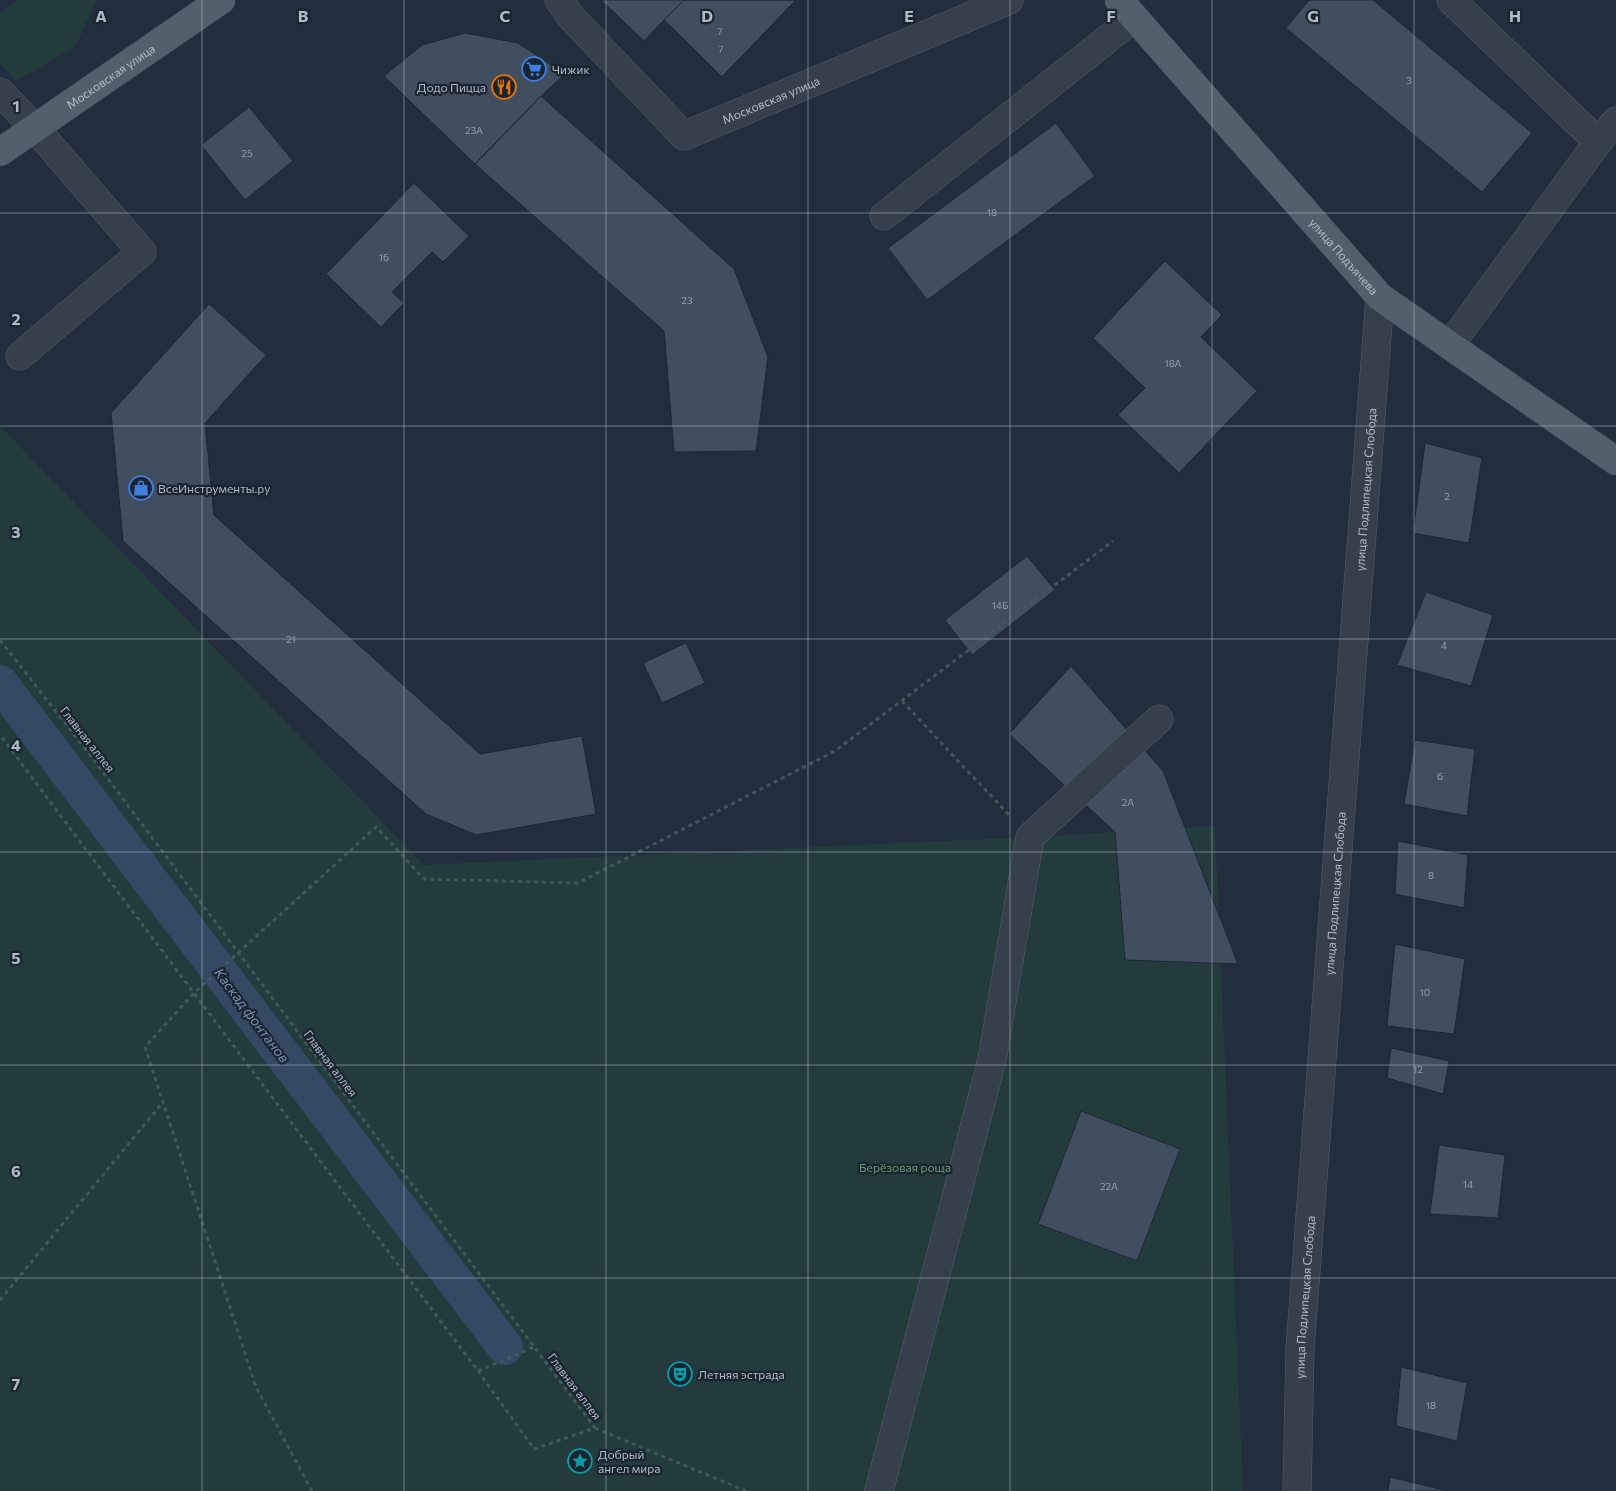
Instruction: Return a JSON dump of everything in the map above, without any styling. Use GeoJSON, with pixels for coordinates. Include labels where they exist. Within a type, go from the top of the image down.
{"type":"FeatureCollection","features":[{"type":"Feature","properties":{"kind":"main road","name":"Московская улица"},"geometry":{"type":"LineString","coordinates":[[0,152],[221,0]]}},
{"type":"Feature","properties":{"kind":"main road","name":"улица Подъячева"},"geometry":{"type":"LineString","coordinates":[[1127,9],[1380,297],[1616,461]]}},
{"type":"Feature","properties":{"kind":"street","name":"Московская улица"},"geometry":{"type":"LineString","coordinates":[[565,9],[684,136],[1010,0]]}},
{"type":"Feature","properties":{"kind":"street"},"geometry":{"type":"LineString","coordinates":[[1451,0],[1598,142]]}},
{"type":"Feature","properties":{"kind":"street"},"geometry":{"type":"LineString","coordinates":[[884,216],[1127,9]]}},
{"type":"Feature","properties":{"kind":"street"},"geometry":{"type":"LineString","coordinates":[[0,92],[34,128],[142,252],[20,356]]}},
{"type":"Feature","properties":{"kind":"street"},"geometry":{"type":"LineString","coordinates":[[1450,345],[1598,142],[1616,121]]}},
{"type":"Feature","properties":{"kind":"street","name":"улица Подлипецкая Слобода"},"geometry":{"type":"LineString","coordinates":[[1298,1491],[1300,1349],[1380,297]]}},
{"type":"Feature","properties":{"kind":"street"},"geometry":{"type":"LineString","coordinates":[[879,1491],[992,1060],[1030,837],[1159,719]]}},
{"type":"Feature","properties":{"kind":"path"},"geometry":{"type":"LineString","coordinates":[[312,1491],[256,1387],[145,1046],[194,993],[376,828],[424,879],[578,883],[835,751],[1113,541]]}},
{"type":"Feature","properties":{"kind":"path","name":"Главная аллея"},"geometry":{"type":"LineString","coordinates":[[0,640],[96,763],[595,1428],[534,1449],[478,1371],[0,735]]}},
{"type":"Feature","properties":{"kind":"path"},"geometry":{"type":"LineString","coordinates":[[902,700],[1030,837]]}},
{"type":"Feature","properties":{"kind":"path"},"geometry":{"type":"LineString","coordinates":[[0,1300],[163,1102]]}},
{"type":"Feature","properties":{"kind":"path"},"geometry":{"type":"LineString","coordinates":[[478,1371],[534,1347]]}},
{"type":"Feature","properties":{"kind":"path"},"geometry":{"type":"LineString","coordinates":[[595,1428],[746,1491]]}},
{"type":"Feature","properties":{"kind":"green space"},"geometry":{"type":"Polygon","coordinates":[[[17,0],[97,0],[75,47],[16,81],[0,64],[0,13],[17,0]]]}},
{"type":"Feature","properties":{"kind":"green space","name":"Берёзовая роща"},"geometry":{"type":"Polygon","coordinates":[[[0,426],[424,865],[1030,837],[1215,826],[1243,1491],[0,1491],[0,426]]]}},
{"type":"Feature","properties":{"kind":"building"},"geometry":{"type":"Polygon","coordinates":[[[601,0],[796,0],[722,77],[664,20],[644,41],[601,0]]]}},
{"type":"Feature","properties":{"kind":"building"},"geometry":{"type":"Polygon","coordinates":[[[684,0],[796,0],[722,77],[664,20],[684,0]]]}},
{"type":"Feature","properties":{"kind":"building"},"geometry":{"type":"Polygon","coordinates":[[[1309,0],[1373,0],[1532,133],[1482,192],[1286,28],[1309,0]]]}},
{"type":"Feature","properties":{"kind":"building"},"geometry":{"type":"Polygon","coordinates":[[[465,33],[518,43],[565,74],[475,164],[384,76],[422,45],[465,33]]]}},
{"type":"Feature","properties":{"kind":"building"},"geometry":{"type":"Polygon","coordinates":[[[541,96],[734,269],[768,357],[756,451],[674,452],[664,331],[475,164],[541,96]]]}},
{"type":"Feature","properties":{"kind":"building"},"geometry":{"type":"Polygon","coordinates":[[[249,107],[293,161],[245,200],[201,145],[249,107]]]}},
{"type":"Feature","properties":{"kind":"building"},"geometry":{"type":"Polygon","coordinates":[[[1056,123],[1095,176],[927,300],[888,248],[1056,123]]]}},
{"type":"Feature","properties":{"kind":"building"},"geometry":{"type":"Polygon","coordinates":[[[414,183],[469,236],[443,262],[432,252],[392,292],[404,303],[381,327],[326,274],[414,183]]]}},
{"type":"Feature","properties":{"kind":"building"},"geometry":{"type":"Polygon","coordinates":[[[1165,261],[1222,315],[1201,337],[1257,391],[1179,473],[1118,415],[1145,388],[1093,338],[1165,261]]]}},
{"type":"Feature","properties":{"kind":"building"},"geometry":{"type":"Polygon","coordinates":[[[209,304],[266,355],[205,423],[214,515],[480,754],[582,736],[596,814],[476,835],[426,814],[123,541],[111,413],[209,304]]]}},
{"type":"Feature","properties":{"kind":"building"},"geometry":{"type":"Polygon","coordinates":[[[1425,443],[1482,458],[1469,543],[1413,533],[1425,443]]]}},
{"type":"Feature","properties":{"kind":"building"},"geometry":{"type":"Polygon","coordinates":[[[1027,556],[1055,590],[972,655],[945,620],[1027,556]]]}},
{"type":"Feature","properties":{"kind":"building"},"geometry":{"type":"Polygon","coordinates":[[[1426,592],[1493,615],[1471,686],[1397,665],[1426,592]]]}},
{"type":"Feature","properties":{"kind":"building"},"geometry":{"type":"Polygon","coordinates":[[[686,643],[705,683],[662,703],[643,663],[686,643]]]}},
{"type":"Feature","properties":{"kind":"building"},"geometry":{"type":"Polygon","coordinates":[[[1071,666],[1163,771],[1238,964],[1125,960],[1115,832],[1009,734],[1071,666]]]}},
{"type":"Feature","properties":{"kind":"building"},"geometry":{"type":"Polygon","coordinates":[[[1415,740],[1475,749],[1467,816],[1404,804],[1415,740]]]}},
{"type":"Feature","properties":{"kind":"building"},"geometry":{"type":"Polygon","coordinates":[[[1398,841],[1468,855],[1464,908],[1395,894],[1398,841]]]}},
{"type":"Feature","properties":{"kind":"building"},"geometry":{"type":"Polygon","coordinates":[[[1395,944],[1465,959],[1454,1034],[1387,1026],[1395,944]]]}},
{"type":"Feature","properties":{"kind":"building"},"geometry":{"type":"Polygon","coordinates":[[[1391,1048],[1449,1061],[1443,1094],[1387,1078],[1391,1048]]]}},
{"type":"Feature","properties":{"kind":"building"},"geometry":{"type":"Polygon","coordinates":[[[1081,1111],[1180,1149],[1137,1261],[1038,1224],[1081,1111]]]}},
{"type":"Feature","properties":{"kind":"building"},"geometry":{"type":"Polygon","coordinates":[[[1439,1145],[1505,1155],[1498,1218],[1430,1214],[1439,1145]]]}},
{"type":"Feature","properties":{"kind":"building"},"geometry":{"type":"Polygon","coordinates":[[[1401,1367],[1467,1383],[1457,1441],[1396,1426],[1401,1367]]]}},
{"type":"Feature","properties":{"kind":"building"},"geometry":{"type":"Polygon","coordinates":[[[1390,1477],[1448,1491],[1388,1491],[1390,1477]]]}},
{"type":"Feature","properties":{"kind":"waterway","name":"Каскад фонтанов"},"geometry":{"type":"LineString","coordinates":[[0,683],[505,1347]]}},
{"type":"Feature","properties":{"kind":"place","name":"Чижик"},"geometry":{"type":"Point","coordinates":[534,69]}},
{"type":"Feature","properties":{"kind":"place","name":"Додо Пицца"},"geometry":{"type":"Point","coordinates":[504,87]}},
{"type":"Feature","properties":{"kind":"place","name":"ВсеИнструменты.ру"},"geometry":{"type":"Point","coordinates":[141,488]}},
{"type":"Feature","properties":{"kind":"place","name":"Летняя эстрада"},"geometry":{"type":"Point","coordinates":[680,1374]}},
{"type":"Feature","properties":{"kind":"place","name":"Добрый ангел мира"},"geometry":{"type":"Point","coordinates":[580,1461]}}]}
